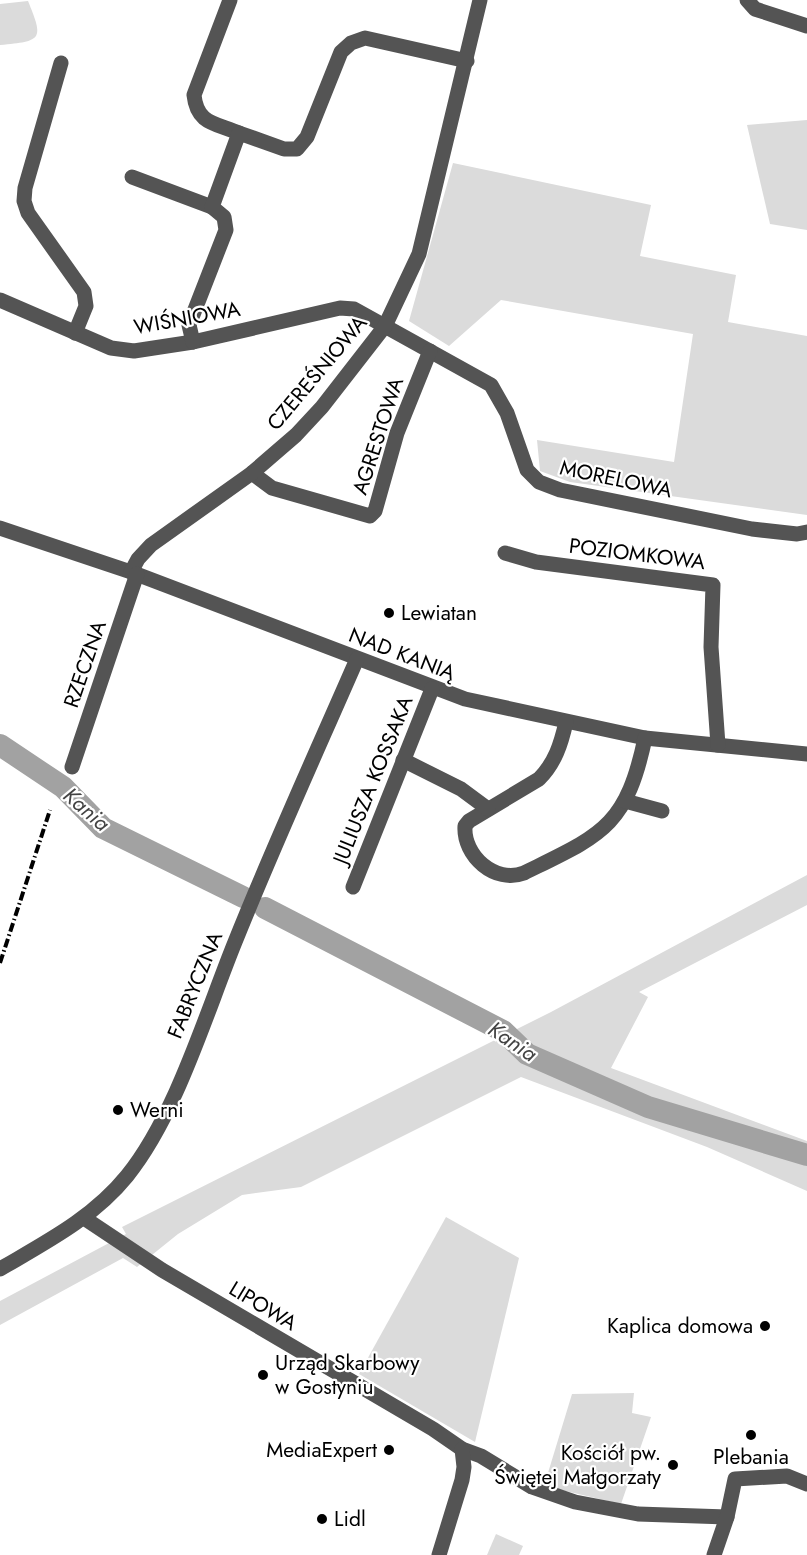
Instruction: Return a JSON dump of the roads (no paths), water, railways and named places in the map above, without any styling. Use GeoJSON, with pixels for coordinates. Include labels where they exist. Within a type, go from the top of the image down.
{"type":"FeatureCollection","features":[{"type":"Feature","properties":{"kind":"street"},"geometry":{"type":"LineString","coordinates":[[230,0],[194,95],[196,111],[201,117],[284,149],[297,148],[307,137],[341,52],[351,43],[365,38],[466,61]]}},
{"type":"Feature","properties":{"kind":"street","name":"CZEREŚNIOWA"},"geometry":{"type":"LineString","coordinates":[[134,573],[138,559],[151,545],[252,473],[296,435],[322,407],[385,326],[419,254],[480,0]]}},
{"type":"Feature","properties":{"kind":"street"},"geometry":{"type":"LineString","coordinates":[[747,0],[755,9],[807,26]]}},
{"type":"Feature","properties":{"kind":"street"},"geometry":{"type":"LineString","coordinates":[[62,63],[24,188],[24,201],[28,213],[84,292],[86,306],[75,333]]}},
{"type":"Feature","properties":{"kind":"street"},"geometry":{"type":"LineString","coordinates":[[213,207],[239,133]]}},
{"type":"Feature","properties":{"kind":"street"},"geometry":{"type":"LineString","coordinates":[[132,177],[213,207],[224,217],[226,230],[189,325],[193,342]]}},
{"type":"Feature","properties":{"kind":"street","name":"WIŚNIOWA"},"geometry":{"type":"LineString","coordinates":[[0,300],[111,348],[134,351],[193,342],[340,308],[366,313],[385,326]]}},
{"type":"Feature","properties":{"kind":"street","name":"MORELOWA"},"geometry":{"type":"LineString","coordinates":[[385,326],[491,385],[507,413],[527,470],[539,482],[560,490],[720,523],[775,532],[807,532]]}},
{"type":"Feature","properties":{"kind":"street","name":"AGRESTOWA"},"geometry":{"type":"LineString","coordinates":[[252,473],[272,488],[370,516],[375,511],[397,433],[430,351]]}},
{"type":"Feature","properties":{"kind":"street","name":"NAD KANIĄ"},"geometry":{"type":"LineString","coordinates":[[0,528],[134,573],[432,689],[465,699],[645,738],[807,754]]}},
{"type":"Feature","properties":{"kind":"street","name":"POZIOMKOWA"},"geometry":{"type":"LineString","coordinates":[[506,553],[536,562],[713,585],[711,647],[718,745]]}},
{"type":"Feature","properties":{"kind":"street","name":"RZECZNA"},"geometry":{"type":"LineString","coordinates":[[72,767],[134,573]]}},
{"type":"Feature","properties":{"kind":"street","name":"FABRYCZNA"},"geometry":{"type":"LineString","coordinates":[[0,1269],[84,1218],[127,1176],[166,1114],[242,924],[357,659]]}},
{"type":"Feature","properties":{"kind":"street","name":"JULIUSZA KOSSAKA"},"geometry":{"type":"LineString","coordinates":[[353,887],[432,689]]}},
{"type":"Feature","properties":{"kind":"street"},"geometry":{"type":"LineString","coordinates":[[566,722],[555,758],[548,770],[539,778],[488,808],[465,826],[467,844],[486,867],[514,877],[596,836],[614,818],[625,801],[645,738]]}},
{"type":"Feature","properties":{"kind":"street"},"geometry":{"type":"LineString","coordinates":[[403,760],[461,789],[488,808]]}},
{"type":"Feature","properties":{"kind":"street"},"geometry":{"type":"LineString","coordinates":[[625,801],[662,811]]}},
{"type":"Feature","properties":{"kind":"street","name":"LIPOWA"},"geometry":{"type":"LineString","coordinates":[[84,1218],[162,1270],[433,1429],[462,1449],[481,1456],[532,1487],[575,1502],[646,1515],[727,1517]]}},
{"type":"Feature","properties":{"kind":"street"},"geometry":{"type":"LineString","coordinates":[[439,1555],[462,1480],[464,1467],[462,1449]]}},
{"type":"Feature","properties":{"kind":"street"},"geometry":{"type":"LineString","coordinates":[[714,1555],[727,1517],[735,1479],[787,1476],[807,1484]]}},
{"type":"Feature","properties":{"kind":"waterway","name":"Kania"},"geometry":{"type":"LineString","coordinates":[[0,745],[63,787],[103,828],[243,897]]}},
{"type":"Feature","properties":{"kind":"waterway","name":"Kania"},"geometry":{"type":"LineString","coordinates":[[265,908],[503,1031],[527,1054],[648,1107],[807,1155]]}},
{"type":"Feature","properties":{"kind":"railway"},"geometry":{"type":"LineString","coordinates":[[0,963],[50,810]]}},
{"type":"Feature","properties":{"kind":"place","name":"Lewiatan"},"geometry":{"type":"Point","coordinates":[389,613]}},
{"type":"Feature","properties":{"kind":"place","name":"Werni"},"geometry":{"type":"Point","coordinates":[118,1110]}},
{"type":"Feature","properties":{"kind":"place","name":"Kaplica domowa"},"geometry":{"type":"Point","coordinates":[765,1326]}},
{"type":"Feature","properties":{"kind":"place","name":"Urząd Skarbowy w Gostyniu"},"geometry":{"type":"Point","coordinates":[263,1375]}},
{"type":"Feature","properties":{"kind":"place","name":"Plebania"},"geometry":{"type":"Point","coordinates":[751,1435]}},
{"type":"Feature","properties":{"kind":"place","name":"MediaExpert"},"geometry":{"type":"Point","coordinates":[389,1450]}},
{"type":"Feature","properties":{"kind":"place","name":"Kościół pw. Świętej Małgorzaty"},"geometry":{"type":"Point","coordinates":[673,1465]}},
{"type":"Feature","properties":{"kind":"place","name":"Lidl"},"geometry":{"type":"Point","coordinates":[322,1519]}}]}
